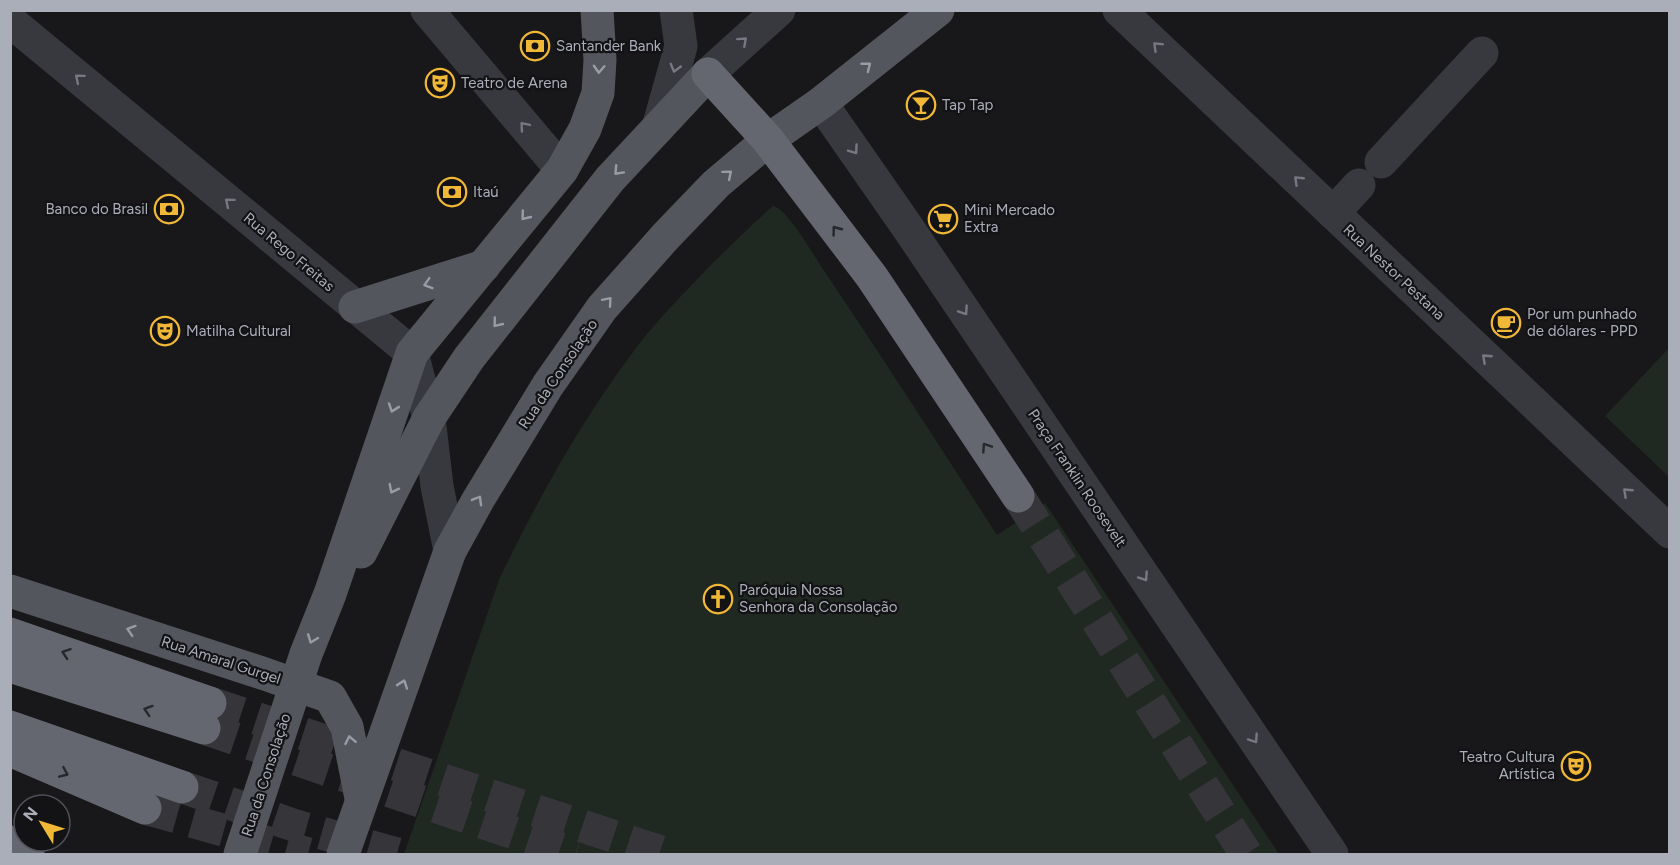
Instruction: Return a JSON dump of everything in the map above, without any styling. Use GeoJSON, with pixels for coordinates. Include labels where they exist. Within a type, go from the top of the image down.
{"type":"FeatureCollection","features":[{"type":"Feature","properties":{"kind":"highway"},"geometry":{"type":"LineString","coordinates":[[708,74],[768,141],[872,277],[1018,496]]}},
{"type":"Feature","properties":{"kind":"highway"},"geometry":{"type":"LineString","coordinates":[[10,634],[141,678],[207,715],[10,666]]}},
{"type":"Feature","properties":{"kind":"highway"},"geometry":{"type":"LineString","coordinates":[[10,727],[182,787]]}},
{"type":"Feature","properties":{"kind":"highway"},"geometry":{"type":"LineString","coordinates":[[10,750],[145,808]]}},
{"type":"Feature","properties":{"kind":"highway"},"geometry":{"type":"LineString","coordinates":[[10,842],[28,855]]}},
{"type":"Feature","properties":{"kind":"main road","name":"Rua da Consolação"},"geometry":{"type":"LineString","coordinates":[[240,855],[296,685],[330,594],[412,353],[562,171],[585,129],[598,93],[600,60],[597,10]]}},
{"type":"Feature","properties":{"kind":"main road","name":"Rua da Consolação"},"geometry":{"type":"LineString","coordinates":[[343,855],[361,798],[373,772],[450,551],[478,500],[548,385],[602,308],[716,184],[938,10]]}},
{"type":"Feature","properties":{"kind":"main road","name":"Rua da Consolação"},"geometry":{"type":"LineString","coordinates":[[330,594],[357,561],[429,418],[469,358],[610,179],[708,74]]}},
{"type":"Feature","properties":{"kind":"main road"},"geometry":{"type":"LineString","coordinates":[[355,307],[484,266]]}},
{"type":"Feature","properties":{"kind":"main road","name":"Rua Amaral Gurgel"},"geometry":{"type":"LineString","coordinates":[[10,591],[330,697],[347,727],[361,798]]}},
{"type":"Feature","properties":{"kind":"street"},"geometry":{"type":"LineString","coordinates":[[427,10],[562,171]]}},
{"type":"Feature","properties":{"kind":"street"},"geometry":{"type":"LineString","coordinates":[[658,128],[681,46],[675,10]]}},
{"type":"Feature","properties":{"kind":"street","name":"Rua da Consolação"},"geometry":{"type":"LineString","coordinates":[[708,74],[779,10]]}},
{"type":"Feature","properties":{"kind":"street","name":"Rua Nestor Pestana"},"geometry":{"type":"LineString","coordinates":[[1119,10],[1670,532]]}},
{"type":"Feature","properties":{"kind":"street","name":"Rua Rego Freitas"},"geometry":{"type":"LineString","coordinates":[[10,21],[412,353]]}},
{"type":"Feature","properties":{"kind":"street"},"geometry":{"type":"LineString","coordinates":[[1381,162],[1482,53]]}},
{"type":"Feature","properties":{"kind":"street","name":"Praça Franklin Roosevelt"},"geometry":{"type":"LineString","coordinates":[[821,103],[1332,855]]}},
{"type":"Feature","properties":{"kind":"street"},"geometry":{"type":"LineString","coordinates":[[1333,213],[1359,185]]}},
{"type":"Feature","properties":{"kind":"street"},"geometry":{"type":"LineString","coordinates":[[412,353],[429,418],[437,486],[450,551]]}},
{"type":"Feature","properties":{"kind":"shaded area"},"geometry":{"type":"Polygon","coordinates":[[[773,206],[785,214],[799,232],[997,535],[1045,503],[1279,854],[404,854],[499,580],[563,458],[599,400],[647,334],[707,269],[773,206]]]}},
{"type":"Feature","properties":{"kind":"shaded area"},"geometry":{"type":"Polygon","coordinates":[[[1669,348],[1669,477],[1605,416],[1669,348]]]}},
{"type":"Feature","properties":{"kind":"tunnel"},"geometry":{"type":"LineString","coordinates":[[1018,496],[1246,854]]}},
{"type":"Feature","properties":{"kind":"tunnel"},"geometry":{"type":"LineString","coordinates":[[210,703],[667,854]]}},
{"type":"Feature","properties":{"kind":"tunnel"},"geometry":{"type":"LineString","coordinates":[[204,728],[576,854]]}},
{"type":"Feature","properties":{"kind":"tunnel"},"geometry":{"type":"LineString","coordinates":[[182,787],[296,826],[397,854]]}},
{"type":"Feature","properties":{"kind":"tunnel"},"geometry":{"type":"LineString","coordinates":[[145,808],[308,854]]}},
{"type":"Feature","properties":{"kind":"place","name":"Santander Bank"},"geometry":{"type":"Point","coordinates":[535,46]}},
{"type":"Feature","properties":{"kind":"place","name":"Teatro de Arena"},"geometry":{"type":"Point","coordinates":[440,83]}},
{"type":"Feature","properties":{"kind":"place","name":"Tap Tap"},"geometry":{"type":"Point","coordinates":[921,105]}},
{"type":"Feature","properties":{"kind":"place","name":"Itaú"},"geometry":{"type":"Point","coordinates":[452,192]}},
{"type":"Feature","properties":{"kind":"place","name":"Banco do Brasil"},"geometry":{"type":"Point","coordinates":[169,209]}},
{"type":"Feature","properties":{"kind":"place","name":"Mini Mercado Extra"},"geometry":{"type":"Point","coordinates":[943,219]}},
{"type":"Feature","properties":{"kind":"place","name":"Por um punhado de dólares - PPD"},"geometry":{"type":"Point","coordinates":[1506,323]}},
{"type":"Feature","properties":{"kind":"place","name":"Matilha Cultural"},"geometry":{"type":"Point","coordinates":[165,331]}},
{"type":"Feature","properties":{"kind":"place","name":"Paróquia Nossa Senhora da Consolação"},"geometry":{"type":"Point","coordinates":[718,599]}},
{"type":"Feature","properties":{"kind":"place","name":"Teatro Cultura Artística"},"geometry":{"type":"Point","coordinates":[1576,766]}}]}
